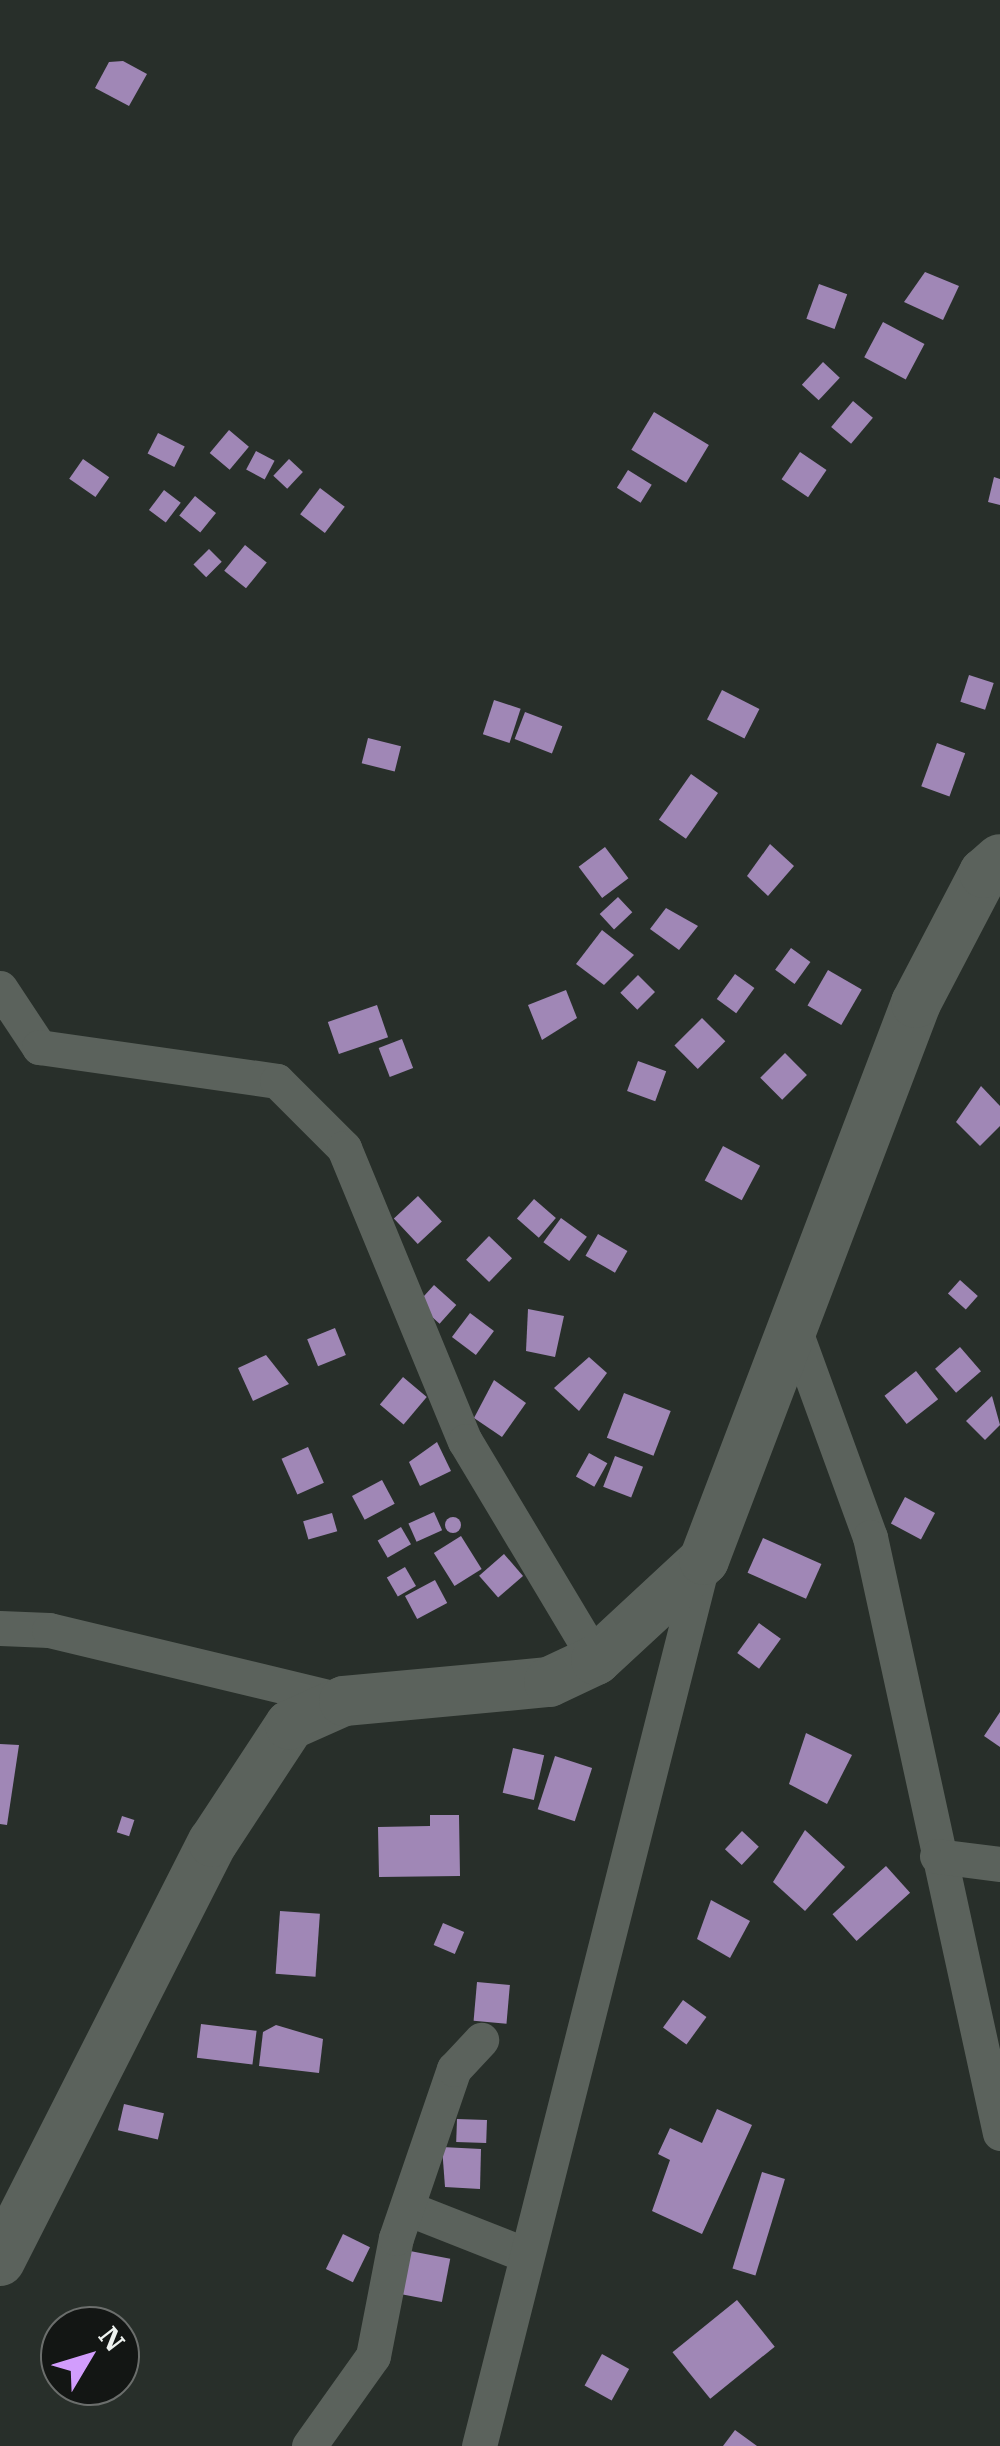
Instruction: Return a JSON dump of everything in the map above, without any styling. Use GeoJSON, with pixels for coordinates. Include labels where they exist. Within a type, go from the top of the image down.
{"type":"FeatureCollection","features":[{"type":"Feature","properties":{"kind":"street"},"geometry":{"type":"LineString","coordinates":[[479,2446],[704,1560],[916,1003],[995,853]]}},
{"type":"Feature","properties":{"kind":"street"},"geometry":{"type":"LineString","coordinates":[[0,988],[39,1047],[277,1082],[344,1148],[464,1440],[596,1660]]}},
{"type":"Feature","properties":{"kind":"street"},"geometry":{"type":"LineString","coordinates":[[792,1323],[870,1537],[1000,2133]]}},
{"type":"Feature","properties":{"kind":"street"},"geometry":{"type":"LineString","coordinates":[[0,1628],[50,1630],[344,1702],[501,1693],[596,1660],[704,1560]]}},
{"type":"Feature","properties":{"kind":"street"},"geometry":{"type":"LineString","coordinates":[[0,2260],[213,1842],[290,1725],[344,1702]]}},
{"type":"Feature","properties":{"kind":"street"},"geometry":{"type":"LineString","coordinates":[[937,1856],[1000,1864]]}},
{"type":"Feature","properties":{"kind":"street"},"geometry":{"type":"LineString","coordinates":[[309,2446],[372,2356],[396,2238],[412,2210],[454,2068],[482,2040]]}},
{"type":"Feature","properties":{"kind":"street"},"geometry":{"type":"LineString","coordinates":[[412,2210],[526,2256]]}},
{"type":"Feature","properties":{"kind":"building"},"geometry":{"type":"Polygon","coordinates":[[[123,61],[147,74],[129,106],[95,88],[109,62],[123,61]]]}},
{"type":"Feature","properties":{"kind":"building"},"geometry":{"type":"Polygon","coordinates":[[[925,272],[959,286],[943,320],[904,302],[925,272]]]}},
{"type":"Feature","properties":{"kind":"building"},"geometry":{"type":"Polygon","coordinates":[[[819,284],[847,294],[835,329],[806,319],[819,284]]]}},
{"type":"Feature","properties":{"kind":"building"},"geometry":{"type":"Polygon","coordinates":[[[883,322],[924,344],[906,379],[864,357],[883,322]]]}},
{"type":"Feature","properties":{"kind":"building"},"geometry":{"type":"Polygon","coordinates":[[[823,362],[840,378],[819,400],[802,385],[823,362]]]}},
{"type":"Feature","properties":{"kind":"building"},"geometry":{"type":"Polygon","coordinates":[[[853,401],[873,418],[851,444],[831,427],[853,401]]]}},
{"type":"Feature","properties":{"kind":"building"},"geometry":{"type":"Polygon","coordinates":[[[654,412],[709,445],[686,483],[631,450],[654,412]]]}},
{"type":"Feature","properties":{"kind":"building"},"geometry":{"type":"Polygon","coordinates":[[[229,430],[249,447],[230,470],[210,453],[229,430]]]}},
{"type":"Feature","properties":{"kind":"building"},"geometry":{"type":"Polygon","coordinates":[[[158,433],[185,447],[174,467],[148,453],[158,433]]]}},
{"type":"Feature","properties":{"kind":"building"},"geometry":{"type":"Polygon","coordinates":[[[256,451],[275,461],[265,479],[246,470],[256,451]]]}},
{"type":"Feature","properties":{"kind":"building"},"geometry":{"type":"Polygon","coordinates":[[[800,452],[827,470],[808,497],[782,479],[800,452]]]}},
{"type":"Feature","properties":{"kind":"building"},"geometry":{"type":"Polygon","coordinates":[[[83,459],[109,477],[95,497],[69,479],[83,459]]]}},
{"type":"Feature","properties":{"kind":"building"},"geometry":{"type":"Polygon","coordinates":[[[289,459],[303,472],[287,489],[273,476],[289,459]]]}},
{"type":"Feature","properties":{"kind":"building"},"geometry":{"type":"Polygon","coordinates":[[[628,470],[652,485],[641,503],[617,488],[628,470]]]}},
{"type":"Feature","properties":{"kind":"building"},"geometry":{"type":"Polygon","coordinates":[[[994,477],[1000,479],[1000,505],[988,502],[994,477]]]}},
{"type":"Feature","properties":{"kind":"building"},"geometry":{"type":"Polygon","coordinates":[[[320,488],[345,507],[325,533],[300,514],[320,488]]]}},
{"type":"Feature","properties":{"kind":"building"},"geometry":{"type":"Polygon","coordinates":[[[164,490],[181,503],[166,523],[149,510],[164,490]]]}},
{"type":"Feature","properties":{"kind":"building"},"geometry":{"type":"Polygon","coordinates":[[[195,496],[216,513],[200,532],[179,515],[195,496]]]}},
{"type":"Feature","properties":{"kind":"building"},"geometry":{"type":"Polygon","coordinates":[[[245,545],[267,563],[246,588],[224,571],[245,545]]]}},
{"type":"Feature","properties":{"kind":"building"},"geometry":{"type":"Polygon","coordinates":[[[209,549],[222,562],[206,577],[193,565],[209,549]]]}},
{"type":"Feature","properties":{"kind":"building"},"geometry":{"type":"Polygon","coordinates":[[[969,675],[994,683],[985,710],[960,702],[969,675]]]}},
{"type":"Feature","properties":{"kind":"building"},"geometry":{"type":"Polygon","coordinates":[[[722,690],[759,709],[744,738],[707,719],[722,690]]]}},
{"type":"Feature","properties":{"kind":"building"},"geometry":{"type":"Polygon","coordinates":[[[494,700],[521,709],[510,743],[483,734],[494,700]]]}},
{"type":"Feature","properties":{"kind":"building"},"geometry":{"type":"Polygon","coordinates":[[[525,712],[562,726],[552,753],[515,739],[525,712]]]}},
{"type":"Feature","properties":{"kind":"building"},"geometry":{"type":"Polygon","coordinates":[[[368,738],[401,746],[395,771],[362,763],[368,738]]]}},
{"type":"Feature","properties":{"kind":"building"},"geometry":{"type":"Polygon","coordinates":[[[937,743],[965,753],[949,796],[921,786],[937,743]]]}},
{"type":"Feature","properties":{"kind":"building"},"geometry":{"type":"Polygon","coordinates":[[[691,774],[718,793],[686,839],[659,820],[691,774]]]}},
{"type":"Feature","properties":{"kind":"building"},"geometry":{"type":"Polygon","coordinates":[[[770,844],[794,866],[768,896],[747,876],[770,844]]]}},
{"type":"Feature","properties":{"kind":"building"},"geometry":{"type":"Polygon","coordinates":[[[605,847],[628,878],[602,898],[579,867],[605,847]]]}},
{"type":"Feature","properties":{"kind":"building"},"geometry":{"type":"Polygon","coordinates":[[[618,897],[632,912],[614,929],[600,914],[618,897]]]}},
{"type":"Feature","properties":{"kind":"building"},"geometry":{"type":"Polygon","coordinates":[[[666,908],[698,926],[679,950],[650,929],[666,908]]]}},
{"type":"Feature","properties":{"kind":"building"},"geometry":{"type":"Polygon","coordinates":[[[602,930],[634,955],[604,985],[576,964],[602,930]]]}},
{"type":"Feature","properties":{"kind":"building"},"geometry":{"type":"Polygon","coordinates":[[[791,948],[810,962],[795,984],[775,970],[791,948]]]}},
{"type":"Feature","properties":{"kind":"building"},"geometry":{"type":"Polygon","coordinates":[[[828,970],[862,990],[841,1025],[808,1006],[828,970]]]}},
{"type":"Feature","properties":{"kind":"building"},"geometry":{"type":"Polygon","coordinates":[[[735,974],[754,988],[736,1013],[717,999],[735,974]]]}},
{"type":"Feature","properties":{"kind":"building"},"geometry":{"type":"Polygon","coordinates":[[[638,975],[655,992],[637,1010],[620,993],[638,975]]]}},
{"type":"Feature","properties":{"kind":"building"},"geometry":{"type":"Polygon","coordinates":[[[566,990],[577,1018],[542,1040],[528,1005],[566,990]]]}},
{"type":"Feature","properties":{"kind":"building"},"geometry":{"type":"Polygon","coordinates":[[[377,1005],[388,1037],[339,1054],[328,1022],[377,1005]]]}},
{"type":"Feature","properties":{"kind":"building"},"geometry":{"type":"Polygon","coordinates":[[[702,1018],[725,1041],[698,1069],[674,1046],[702,1018]]]}},
{"type":"Feature","properties":{"kind":"building"},"geometry":{"type":"Polygon","coordinates":[[[402,1039],[413,1068],[390,1077],[379,1048],[402,1039]]]}},
{"type":"Feature","properties":{"kind":"building"},"geometry":{"type":"Polygon","coordinates":[[[785,1053],[807,1075],[782,1100],[760,1078],[785,1053]]]}},
{"type":"Feature","properties":{"kind":"building"},"geometry":{"type":"Polygon","coordinates":[[[638,1061],[666,1071],[655,1101],[627,1091],[638,1061]]]}},
{"type":"Feature","properties":{"kind":"building"},"geometry":{"type":"Polygon","coordinates":[[[981,1086],[1000,1106],[1000,1126],[980,1146],[956,1122],[981,1086]]]}},
{"type":"Feature","properties":{"kind":"building"},"geometry":{"type":"Polygon","coordinates":[[[723,1146],[760,1166],[742,1200],[705,1180],[723,1146]]]}},
{"type":"Feature","properties":{"kind":"building"},"geometry":{"type":"Polygon","coordinates":[[[418,1196],[442,1222],[418,1244],[394,1219],[418,1196]]]}},
{"type":"Feature","properties":{"kind":"building"},"geometry":{"type":"Polygon","coordinates":[[[534,1199],[556,1218],[539,1238],[517,1219],[534,1199]]]}},
{"type":"Feature","properties":{"kind":"building"},"geometry":{"type":"Polygon","coordinates":[[[561,1218],[587,1237],[569,1261],[543,1242],[561,1218]]]}},
{"type":"Feature","properties":{"kind":"building"},"geometry":{"type":"Polygon","coordinates":[[[598,1234],[627,1251],[615,1273],[586,1256],[598,1234]]]}},
{"type":"Feature","properties":{"kind":"building"},"geometry":{"type":"Polygon","coordinates":[[[489,1236],[512,1258],[489,1282],[466,1260],[489,1236]]]}},
{"type":"Feature","properties":{"kind":"building"},"geometry":{"type":"Polygon","coordinates":[[[960,1280],[978,1296],[966,1309],[948,1293],[960,1280]]]}},
{"type":"Feature","properties":{"kind":"building"},"geometry":{"type":"Polygon","coordinates":[[[434,1285],[456,1305],[440,1324],[417,1304],[434,1285]]]}},
{"type":"Feature","properties":{"kind":"building"},"geometry":{"type":"Polygon","coordinates":[[[528,1309],[564,1316],[555,1357],[526,1351],[528,1309]]]}},
{"type":"Feature","properties":{"kind":"building"},"geometry":{"type":"Polygon","coordinates":[[[470,1313],[494,1331],[476,1355],[452,1337],[470,1313]]]}},
{"type":"Feature","properties":{"kind":"building"},"geometry":{"type":"Polygon","coordinates":[[[335,1328],[346,1355],[318,1366],[307,1339],[335,1328]]]}},
{"type":"Feature","properties":{"kind":"building"},"geometry":{"type":"Polygon","coordinates":[[[960,1347],[981,1371],[956,1393],[935,1369],[960,1347]]]}},
{"type":"Feature","properties":{"kind":"building"},"geometry":{"type":"Polygon","coordinates":[[[266,1355],[289,1384],[253,1401],[238,1368],[266,1355]]]}},
{"type":"Feature","properties":{"kind":"building"},"geometry":{"type":"Polygon","coordinates":[[[589,1357],[607,1373],[579,1411],[554,1388],[589,1357]]]}},
{"type":"Feature","properties":{"kind":"building"},"geometry":{"type":"Polygon","coordinates":[[[916,1371],[938,1399],[907,1424],[884,1396],[916,1371]]]}},
{"type":"Feature","properties":{"kind":"building"},"geometry":{"type":"Polygon","coordinates":[[[403,1377],[427,1397],[404,1425],[380,1405],[403,1377]]]}},
{"type":"Feature","properties":{"kind":"building"},"geometry":{"type":"Polygon","coordinates":[[[494,1380],[526,1403],[502,1437],[474,1418],[494,1380]]]}},
{"type":"Feature","properties":{"kind":"building"},"geometry":{"type":"Polygon","coordinates":[[[624,1393],[671,1411],[653,1456],[607,1438],[624,1393]]]}},
{"type":"Feature","properties":{"kind":"building"},"geometry":{"type":"Polygon","coordinates":[[[992,1396],[1000,1425],[985,1440],[966,1421],[992,1396]]]}},
{"type":"Feature","properties":{"kind":"building"},"geometry":{"type":"Polygon","coordinates":[[[437,1442],[451,1471],[420,1486],[409,1462],[437,1442]]]}},
{"type":"Feature","properties":{"kind":"building"},"geometry":{"type":"Polygon","coordinates":[[[308,1447],[324,1483],[297,1494],[282,1459],[308,1447]]]}},
{"type":"Feature","properties":{"kind":"building"},"geometry":{"type":"Polygon","coordinates":[[[589,1453],[607,1463],[594,1487],[576,1477],[589,1453]]]}},
{"type":"Feature","properties":{"kind":"building"},"geometry":{"type":"Polygon","coordinates":[[[615,1456],[643,1467],[631,1498],[603,1487],[615,1456]]]}},
{"type":"Feature","properties":{"kind":"building"},"geometry":{"type":"Polygon","coordinates":[[[382,1480],[395,1504],[365,1520],[352,1496],[382,1480]]]}},
{"type":"Feature","properties":{"kind":"building"},"geometry":{"type":"Polygon","coordinates":[[[905,1497],[935,1513],[921,1539],[891,1523],[905,1497]]]}},
{"type":"Feature","properties":{"kind":"building"},"geometry":{"type":"Polygon","coordinates":[[[434,1512],[442,1530],[417,1542],[408,1523],[434,1512]]]}},
{"type":"Feature","properties":{"kind":"building"},"geometry":{"type":"Polygon","coordinates":[[[332,1513],[337,1531],[308,1540],[303,1521],[332,1513]]]}},
{"type":"Feature","properties":{"kind":"building"},"geometry":{"type":"Polygon","coordinates":[[[453,1517],[461,1525],[453,1533],[445,1525],[453,1517]]]}},
{"type":"Feature","properties":{"kind":"building"},"geometry":{"type":"Polygon","coordinates":[[[401,1527],[411,1544],[388,1558],[378,1540],[401,1527]]]}},
{"type":"Feature","properties":{"kind":"building"},"geometry":{"type":"Polygon","coordinates":[[[461,1536],[482,1569],[455,1586],[434,1553],[461,1536]]]}},
{"type":"Feature","properties":{"kind":"building"},"geometry":{"type":"Polygon","coordinates":[[[763,1538],[821,1564],[806,1599],[748,1573],[763,1538]]]}},
{"type":"Feature","properties":{"kind":"building"},"geometry":{"type":"Polygon","coordinates":[[[504,1554],[523,1576],[498,1598],[479,1576],[504,1554]]]}},
{"type":"Feature","properties":{"kind":"building"},"geometry":{"type":"Polygon","coordinates":[[[405,1567],[416,1586],[398,1597],[387,1578],[405,1567]]]}},
{"type":"Feature","properties":{"kind":"building"},"geometry":{"type":"Polygon","coordinates":[[[435,1580],[447,1603],[417,1619],[405,1596],[435,1580]]]}},
{"type":"Feature","properties":{"kind":"building"},"geometry":{"type":"Polygon","coordinates":[[[759,1623],[781,1639],[759,1669],[737,1653],[759,1623]]]}},
{"type":"Feature","properties":{"kind":"building"},"geometry":{"type":"Polygon","coordinates":[[[1000,1712],[1000,1747],[984,1736],[1000,1712]]]}},
{"type":"Feature","properties":{"kind":"building"},"geometry":{"type":"Polygon","coordinates":[[[806,1733],[852,1755],[827,1804],[789,1784],[806,1733]]]}},
{"type":"Feature","properties":{"kind":"building"},"geometry":{"type":"Polygon","coordinates":[[[0,1744],[19,1745],[7,1825],[0,1824],[0,1744]]]}},
{"type":"Feature","properties":{"kind":"building"},"geometry":{"type":"Polygon","coordinates":[[[513,1748],[544,1755],[534,1800],[503,1793],[513,1748]]]}},
{"type":"Feature","properties":{"kind":"building"},"geometry":{"type":"Polygon","coordinates":[[[555,1756],[592,1768],[575,1821],[538,1809],[555,1756]]]}},
{"type":"Feature","properties":{"kind":"building"},"geometry":{"type":"Polygon","coordinates":[[[430,1815],[459,1815],[460,1876],[379,1877],[378,1827],[430,1826],[430,1815]]]}},
{"type":"Feature","properties":{"kind":"building"},"geometry":{"type":"Polygon","coordinates":[[[122,1816],[134,1820],[129,1836],[117,1832],[122,1816]]]}},
{"type":"Feature","properties":{"kind":"building"},"geometry":{"type":"Polygon","coordinates":[[[805,1830],[845,1867],[805,1911],[773,1882],[805,1830]]]}},
{"type":"Feature","properties":{"kind":"building"},"geometry":{"type":"Polygon","coordinates":[[[742,1831],[759,1847],[742,1865],[725,1849],[742,1831]]]}},
{"type":"Feature","properties":{"kind":"building"},"geometry":{"type":"Polygon","coordinates":[[[886,1866],[910,1893],[857,1941],[832,1914],[886,1866]]]}},
{"type":"Feature","properties":{"kind":"building"},"geometry":{"type":"Polygon","coordinates":[[[711,1900],[750,1921],[730,1958],[697,1939],[711,1900]]]}},
{"type":"Feature","properties":{"kind":"building"},"geometry":{"type":"Polygon","coordinates":[[[280,1911],[320,1914],[316,1977],[276,1974],[280,1911]]]}},
{"type":"Feature","properties":{"kind":"building"},"geometry":{"type":"Polygon","coordinates":[[[443,1923],[464,1932],[455,1954],[434,1945],[443,1923]]]}},
{"type":"Feature","properties":{"kind":"building"},"geometry":{"type":"Polygon","coordinates":[[[477,1982],[510,1985],[506,2024],[474,2021],[477,1982]]]}},
{"type":"Feature","properties":{"kind":"building"},"geometry":{"type":"Polygon","coordinates":[[[683,2000],[706,2017],[686,2045],[663,2028],[683,2000]]]}},
{"type":"Feature","properties":{"kind":"building"},"geometry":{"type":"Polygon","coordinates":[[[201,2024],[257,2031],[252,2065],[197,2058],[201,2024]]]}},
{"type":"Feature","properties":{"kind":"building"},"geometry":{"type":"Polygon","coordinates":[[[276,2025],[323,2039],[319,2073],[259,2066],[263,2032],[276,2025]]]}},
{"type":"Feature","properties":{"kind":"building"},"geometry":{"type":"Polygon","coordinates":[[[124,2104],[164,2113],[158,2140],[118,2130],[124,2104]]]}},
{"type":"Feature","properties":{"kind":"building"},"geometry":{"type":"Polygon","coordinates":[[[717,2109],[752,2125],[702,2234],[652,2211],[670,2160],[658,2154],[670,2128],[702,2143],[717,2109]]]}},
{"type":"Feature","properties":{"kind":"building"},"geometry":{"type":"Polygon","coordinates":[[[457,2119],[487,2120],[486,2143],[456,2142],[457,2119]]]}},
{"type":"Feature","properties":{"kind":"building"},"geometry":{"type":"Polygon","coordinates":[[[442,2147],[481,2149],[480,2189],[445,2187],[442,2147]]]}},
{"type":"Feature","properties":{"kind":"building"},"geometry":{"type":"Polygon","coordinates":[[[762,2172],[785,2179],[755,2276],[732,2269],[762,2172]]]}},
{"type":"Feature","properties":{"kind":"building"},"geometry":{"type":"Polygon","coordinates":[[[343,2234],[370,2247],[353,2282],[326,2269],[343,2234]]]}},
{"type":"Feature","properties":{"kind":"building"},"geometry":{"type":"Polygon","coordinates":[[[410,2251],[450,2259],[442,2302],[402,2294],[410,2251]]]}},
{"type":"Feature","properties":{"kind":"building"},"geometry":{"type":"Polygon","coordinates":[[[737,2300],[775,2347],[710,2399],[672,2352],[737,2300]]]}},
{"type":"Feature","properties":{"kind":"building"},"geometry":{"type":"Polygon","coordinates":[[[602,2354],[629,2369],[612,2401],[585,2385],[602,2354]]]}},
{"type":"Feature","properties":{"kind":"building"},"geometry":{"type":"Polygon","coordinates":[[[735,2430],[757,2446],[723,2446],[735,2430]]]}}]}
